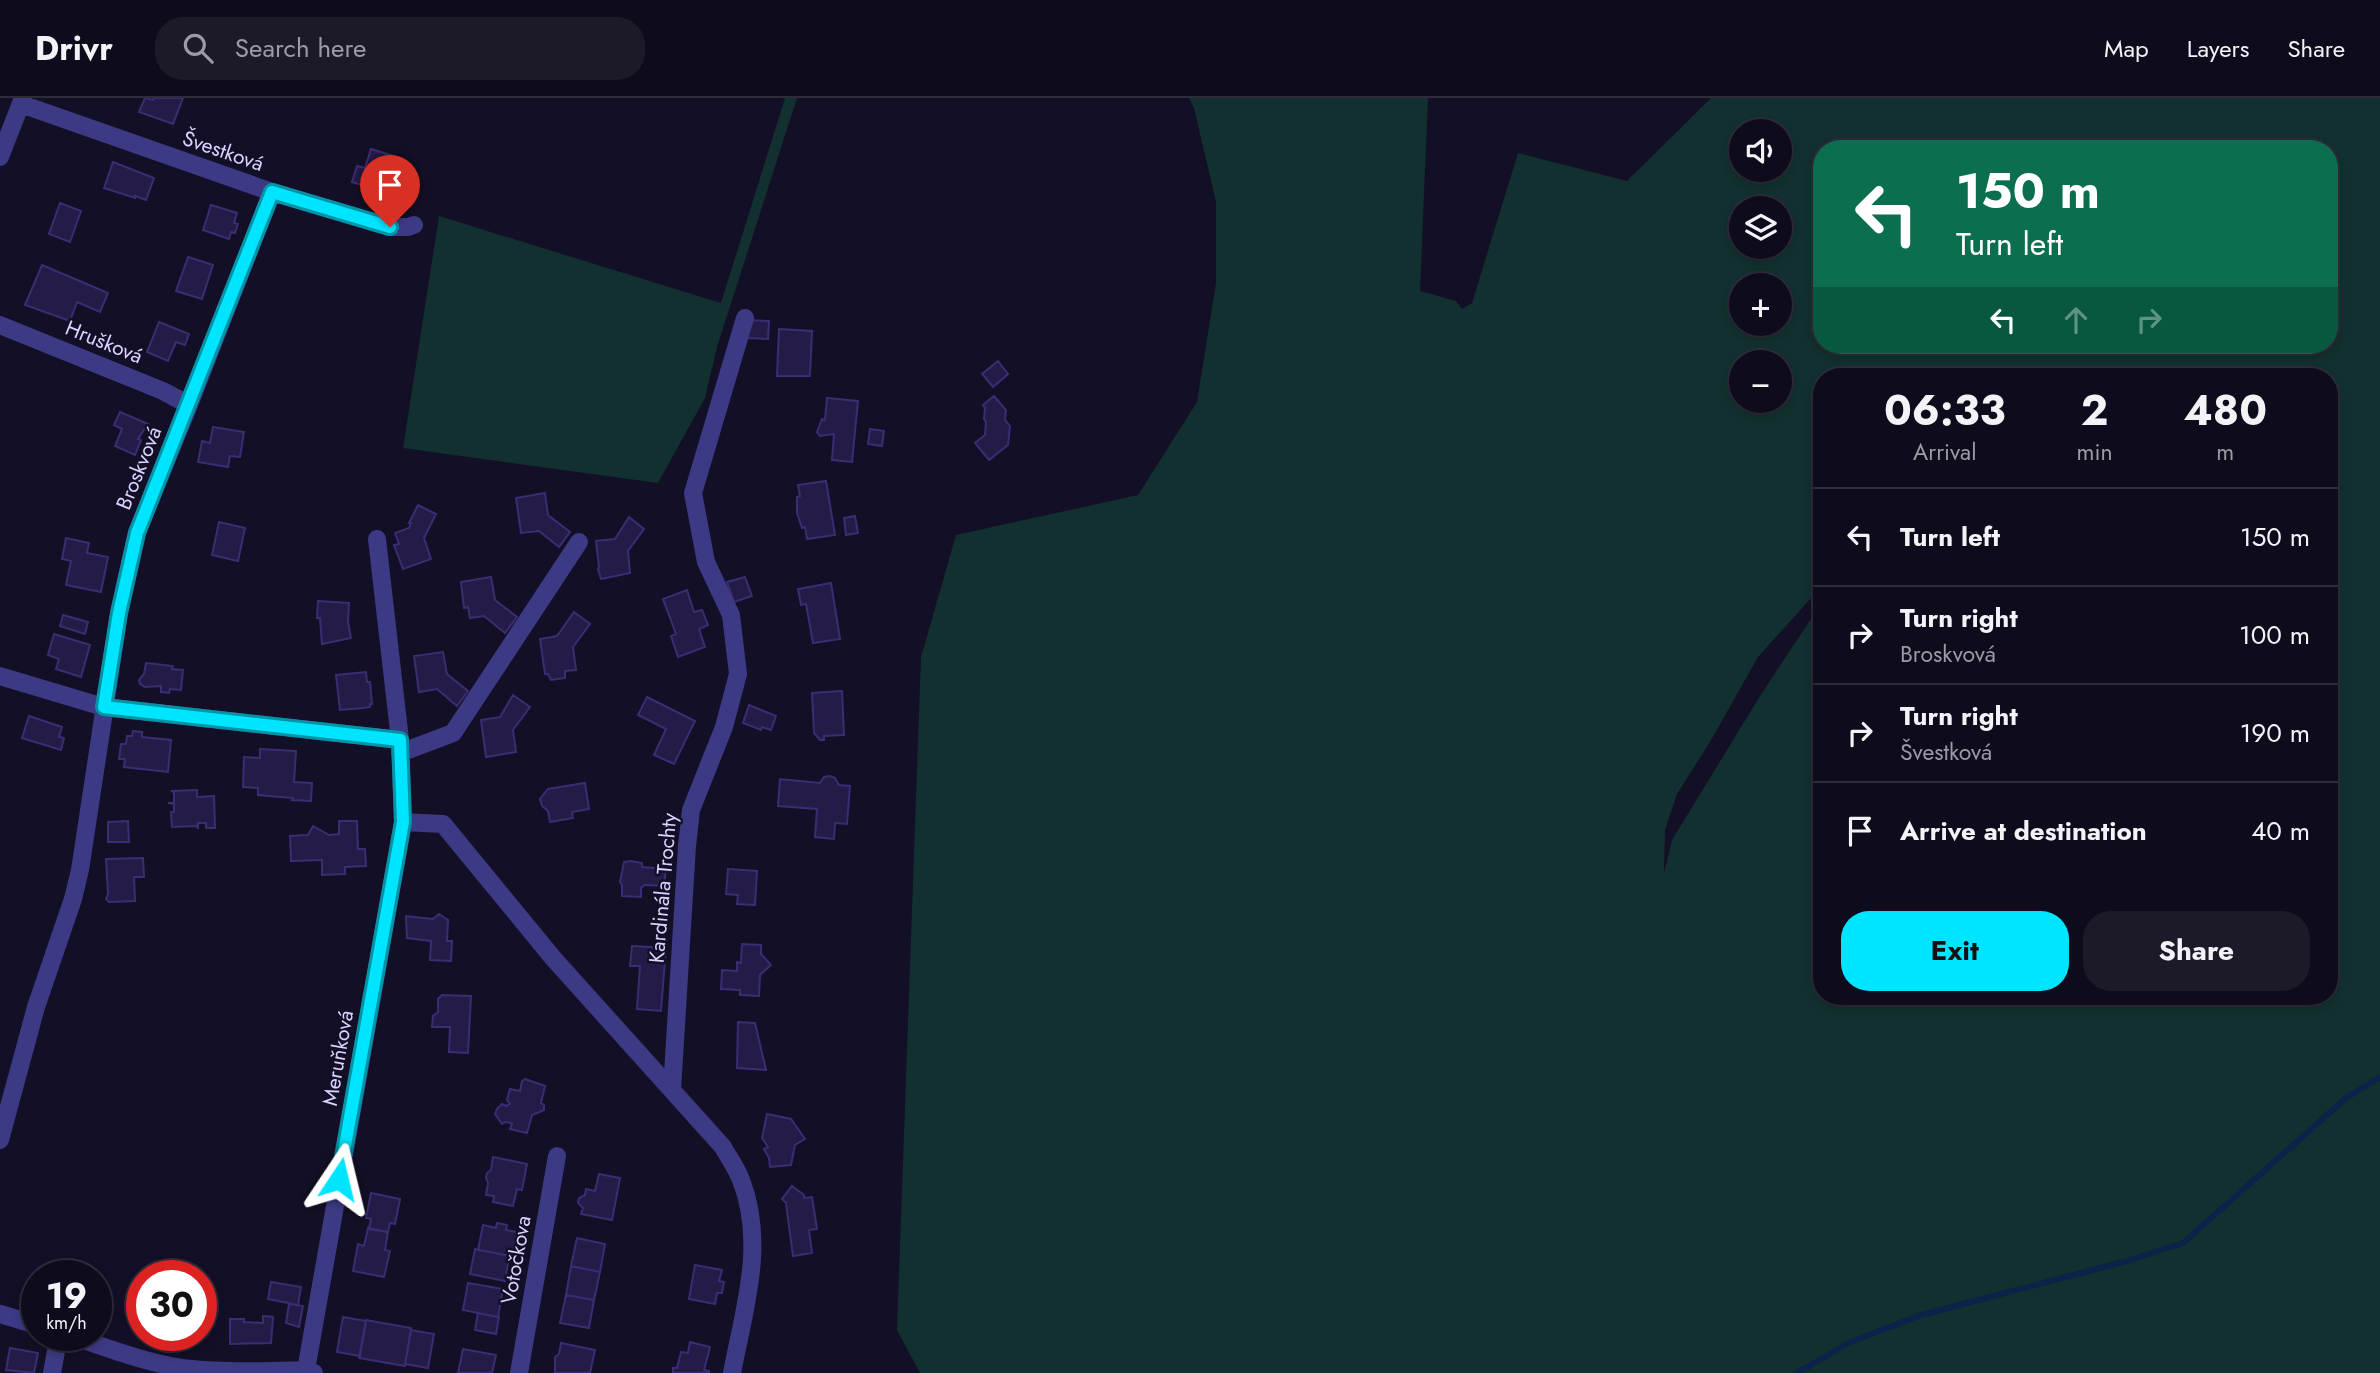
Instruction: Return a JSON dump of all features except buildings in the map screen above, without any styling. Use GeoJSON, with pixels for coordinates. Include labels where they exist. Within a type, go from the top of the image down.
{"type":"FeatureCollection","features":[{"type":"Feature","properties":{"kind":"street"},"geometry":{"type":"LineString","coordinates":[[0,157],[22,101]]}},
{"type":"Feature","properties":{"kind":"street","name":"Švestková"},"geometry":{"type":"LineString","coordinates":[[22,101],[272,192],[390,227],[414,225]]}},
{"type":"Feature","properties":{"kind":"street","name":"Broskvová"},"geometry":{"type":"LineString","coordinates":[[0,1140],[36,1007],[73,899],[85,839],[119,613],[137,533],[272,192]]}},
{"type":"Feature","properties":{"kind":"street","name":"Kardinála Trochty"},"geometry":{"type":"LineString","coordinates":[[672,1090],[691,810],[724,727],[738,674],[731,615],[706,562],[694,493],[745,317]]}},
{"type":"Feature","properties":{"kind":"street","name":"Hrušková"},"geometry":{"type":"LineString","coordinates":[[0,325],[163,391],[189,405]]}},
{"type":"Feature","properties":{"kind":"street","name":"Meruňková"},"geometry":{"type":"LineString","coordinates":[[310,1372],[403,822],[400,747],[377,539]]}},
{"type":"Feature","properties":{"kind":"street"},"geometry":{"type":"LineString","coordinates":[[0,676],[104,707],[400,747],[453,733],[579,542]]}},
{"type":"Feature","properties":{"kind":"street"},"geometry":{"type":"LineString","coordinates":[[403,822],[443,824],[553,958],[723,1147],[741,1179],[750,1208],[753,1231],[754,1257],[732,1373]]}},
{"type":"Feature","properties":{"kind":"street","name":"Votočkova"},"geometry":{"type":"LineString","coordinates":[[519,1373],[557,1156]]}},
{"type":"Feature","properties":{"kind":"street"},"geometry":{"type":"LineString","coordinates":[[0,1314],[21,1320]]}},
{"type":"Feature","properties":{"kind":"street"},"geometry":{"type":"LineString","coordinates":[[112,1349],[181,1368],[310,1372]]}},
{"type":"Feature","properties":{"kind":"street"},"geometry":{"type":"LineString","coordinates":[[52,1373],[55,1351]]}},
{"type":"Feature","properties":{"kind":"green space"},"geometry":{"type":"Polygon","coordinates":[[[785,98],[797,98],[717,347],[705,398],[658,483],[403,448],[439,216],[721,303],[785,98]]]}},
{"type":"Feature","properties":{"kind":"green space"},"geometry":{"type":"Polygon","coordinates":[[[1189,98],[1428,98],[1420,291],[1456,301],[1462,309],[1472,303],[1518,153],[1627,181],[1711,98],[2380,98],[2380,1373],[920,1373],[897,1330],[921,657],[956,535],[1138,495],[1197,402],[1216,283],[1216,202],[1194,108],[1189,98]]]}},
{"type":"Feature","properties":{"kind":"waterway"},"geometry":{"type":"LineString","coordinates":[[1797,1373],[1848,1343],[1921,1315],[2127,1261],[2183,1243],[2346,1098],[2380,1077]]}},
{"type":"Feature","properties":{"kind":"route"},"geometry":{"type":"LineString","coordinates":[[339,1179],[403,822],[400,740],[104,707],[119,613],[137,533],[272,192],[390,227]]}}]}
